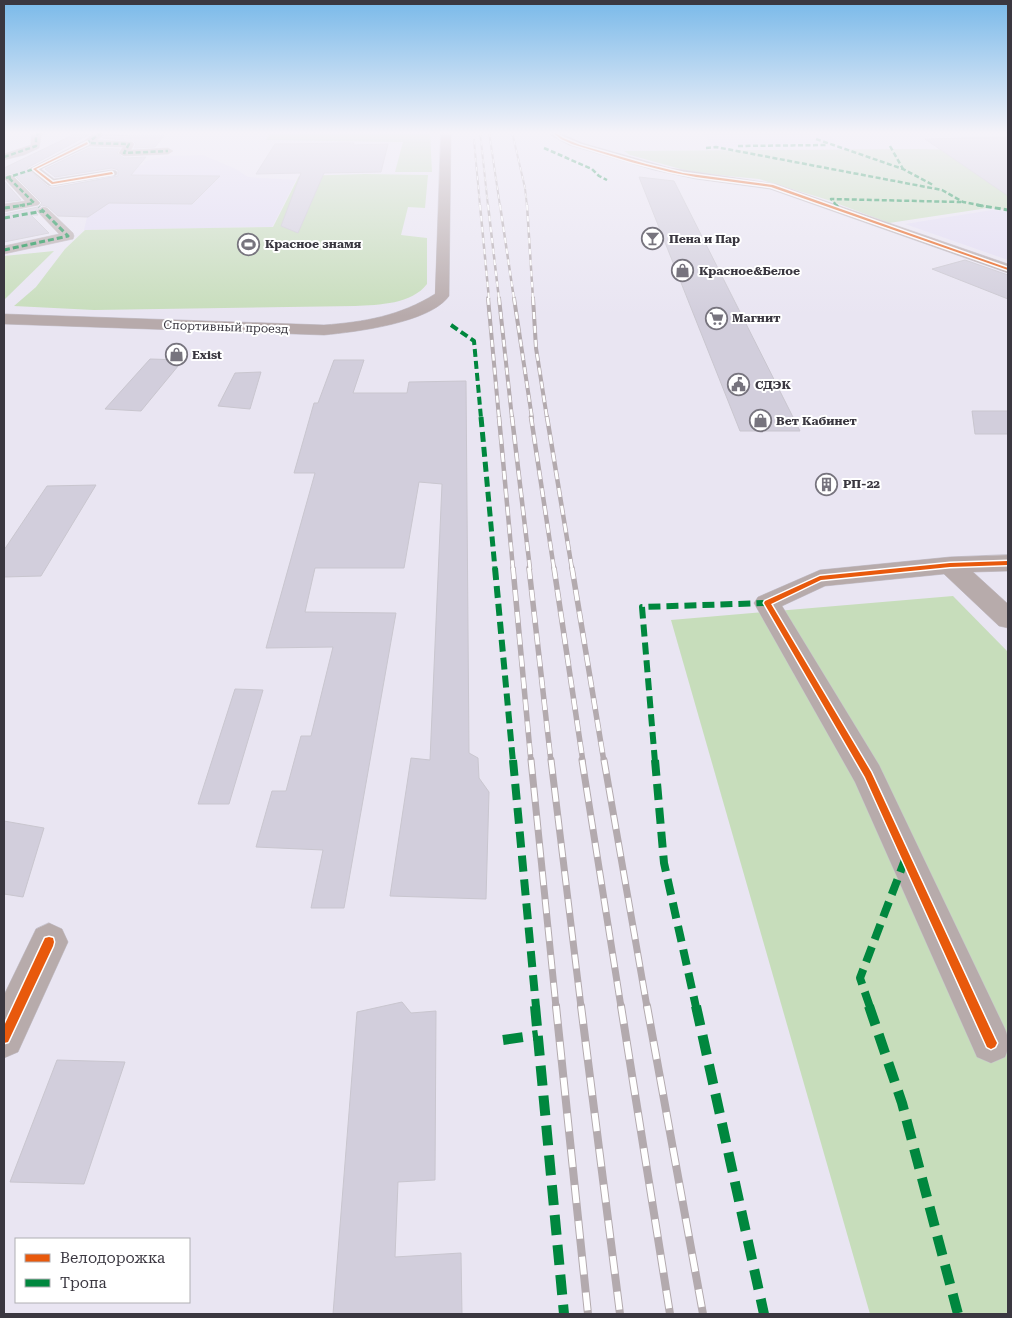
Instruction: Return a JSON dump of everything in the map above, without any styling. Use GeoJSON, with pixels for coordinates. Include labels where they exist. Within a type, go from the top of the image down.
{"type":"FeatureCollection","features":[{"type":"Feature","properties":{"kind":"main road","name":"Спортивный проезд"},"geometry":{"type":"LineString","coordinates":[[4,319],[324,330],[373,325],[426,308],[442,296],[444,194]]}},
{"type":"Feature","properties":{"kind":"main road"},"geometry":{"type":"LineString","coordinates":[[793,194],[1008,269]]}},
{"type":"Feature","properties":{"kind":"street"},"geometry":{"type":"LineString","coordinates":[[4,250],[68,236],[23,194]]}},
{"type":"Feature","properties":{"kind":"street"},"geometry":{"type":"LineString","coordinates":[[4,208],[38,207]]}},
{"type":"Feature","properties":{"kind":"street"},"geometry":{"type":"LineString","coordinates":[[4,218],[38,207]]}},
{"type":"Feature","properties":{"kind":"street"},"geometry":{"type":"LineString","coordinates":[[991,1043],[868,775],[767,603],[820,578],[950,565],[1008,563]]}},
{"type":"Feature","properties":{"kind":"street"},"geometry":{"type":"LineString","coordinates":[[950,565],[1008,619]]}},
{"type":"Feature","properties":{"kind":"street"},"geometry":{"type":"LineString","coordinates":[[4,1038],[49,942]]}},
{"type":"Feature","properties":{"kind":"shaded area"},"geometry":{"type":"Polygon","coordinates":[[[88,194],[289,194],[272,227],[84,230],[87,217],[72,216],[74,206],[88,194]]]}},
{"type":"Feature","properties":{"kind":"shaded area"},"geometry":{"type":"Polygon","coordinates":[[[992,210],[1008,212],[1008,260],[905,224],[992,210]]]}},
{"type":"Feature","properties":{"kind":"green space","name":"Красное знамя"},"geometry":{"type":"Polygon","coordinates":[[[290,194],[426,194],[425,208],[408,207],[401,235],[427,238],[427,284],[421,291],[404,299],[384,304],[355,306],[94,310],[14,306],[36,287],[65,249],[85,230],[273,227],[290,194]]]}},
{"type":"Feature","properties":{"kind":"green space"},"geometry":{"type":"Polygon","coordinates":[[[807,194],[1008,194],[1008,210],[988,208],[889,223],[807,194]]]}},
{"type":"Feature","properties":{"kind":"green space"},"geometry":{"type":"Polygon","coordinates":[[[54,251],[4,300],[4,256],[54,251]]]}},
{"type":"Feature","properties":{"kind":"green space"},"geometry":{"type":"Polygon","coordinates":[[[953,596],[1008,652],[1008,1314],[870,1314],[671,620],[953,596]]]}},
{"type":"Feature","properties":{"kind":"building"},"geometry":{"type":"Polygon","coordinates":[[[4,194],[15,194],[21,200],[4,202],[4,194]]]}},
{"type":"Feature","properties":{"kind":"building"},"geometry":{"type":"Polygon","coordinates":[[[33,194],[202,194],[192,204],[109,203],[88,217],[58,216],[48,207],[42,205],[35,211],[38,215],[31,215],[49,233],[4,242],[4,214],[38,207],[42,203],[33,194]]]}},
{"type":"Feature","properties":{"kind":"building"},"geometry":{"type":"Polygon","coordinates":[[[293,194],[315,194],[298,233],[281,226],[293,194]]]}},
{"type":"Feature","properties":{"kind":"building"},"geometry":{"type":"Polygon","coordinates":[[[646,194],[680,194],[800,431],[740,431],[646,194]]]}},
{"type":"Feature","properties":{"kind":"building"},"geometry":{"type":"Polygon","coordinates":[[[965,260],[1008,275],[1008,299],[932,269],[965,260]]]}},
{"type":"Feature","properties":{"kind":"building"},"geometry":{"type":"Polygon","coordinates":[[[150,359],[183,360],[141,411],[105,409],[150,359]]]}},
{"type":"Feature","properties":{"kind":"building"},"geometry":{"type":"Polygon","coordinates":[[[334,360],[364,360],[353,393],[407,393],[409,382],[466,381],[469,753],[478,758],[479,778],[489,792],[486,899],[390,896],[411,758],[430,760],[442,484],[419,482],[404,568],[315,568],[305,612],[396,613],[344,908],[311,908],[323,850],[256,847],[272,791],[286,791],[301,736],[311,736],[333,647],[266,648],[315,473],[294,473],[314,403],[318,403],[334,360]]]}},
{"type":"Feature","properties":{"kind":"building"},"geometry":{"type":"Polygon","coordinates":[[[261,372],[250,409],[218,406],[235,373],[261,372]]]}},
{"type":"Feature","properties":{"kind":"building"},"geometry":{"type":"Polygon","coordinates":[[[972,411],[1008,411],[1008,434],[975,434],[972,411]]]}},
{"type":"Feature","properties":{"kind":"building"},"geometry":{"type":"Polygon","coordinates":[[[96,485],[41,576],[4,577],[4,550],[47,486],[96,485]]]}},
{"type":"Feature","properties":{"kind":"building"},"geometry":{"type":"Polygon","coordinates":[[[235,689],[263,690],[229,804],[198,804],[235,689]]]}},
{"type":"Feature","properties":{"kind":"building"},"geometry":{"type":"Polygon","coordinates":[[[4,821],[44,828],[23,897],[4,894],[4,821]]]}},
{"type":"Feature","properties":{"kind":"building"},"geometry":{"type":"Polygon","coordinates":[[[402,1002],[411,1013],[436,1011],[435,1180],[398,1182],[395,1257],[461,1253],[462,1314],[333,1314],[357,1012],[402,1002]]]}},
{"type":"Feature","properties":{"kind":"building"},"geometry":{"type":"Polygon","coordinates":[[[57,1060],[125,1062],[84,1184],[10,1182],[57,1060]]]}},
{"type":"Feature","properties":{"kind":"railway"},"geometry":{"type":"LineString","coordinates":[[479,194],[480,206]]}},
{"type":"Feature","properties":{"kind":"railway"},"geometry":{"type":"LineString","coordinates":[[487,194],[488,206]]}},
{"type":"Feature","properties":{"kind":"railway"},"geometry":{"type":"LineString","coordinates":[[498,194],[500,206]]}},
{"type":"Feature","properties":{"kind":"railway"},"geometry":{"type":"LineString","coordinates":[[526,194],[527,206]]}},
{"type":"Feature","properties":{"kind":"railway"},"geometry":{"type":"LineString","coordinates":[[480,205],[489,299]]}},
{"type":"Feature","properties":{"kind":"railway"},"geometry":{"type":"LineString","coordinates":[[488,205],[499,299]]}},
{"type":"Feature","properties":{"kind":"railway"},"geometry":{"type":"LineString","coordinates":[[500,205],[514,299]]}},
{"type":"Feature","properties":{"kind":"railway"},"geometry":{"type":"LineString","coordinates":[[527,205],[533,299]]}},
{"type":"Feature","properties":{"kind":"railway"},"geometry":{"type":"LineString","coordinates":[[488,298],[499,418]]}},
{"type":"Feature","properties":{"kind":"railway"},"geometry":{"type":"LineString","coordinates":[[499,298],[512,418]]}},
{"type":"Feature","properties":{"kind":"railway"},"geometry":{"type":"LineString","coordinates":[[514,298],[532,418]]}},
{"type":"Feature","properties":{"kind":"railway"},"geometry":{"type":"LineString","coordinates":[[533,298],[536,348],[547,418]]}},
{"type":"Feature","properties":{"kind":"railway"},"geometry":{"type":"LineString","coordinates":[[499,417],[513,569]]}},
{"type":"Feature","properties":{"kind":"railway"},"geometry":{"type":"LineString","coordinates":[[512,417],[530,569]]}},
{"type":"Feature","properties":{"kind":"railway"},"geometry":{"type":"LineString","coordinates":[[531,417],[554,569]]}},
{"type":"Feature","properties":{"kind":"railway"},"geometry":{"type":"LineString","coordinates":[[547,417],[572,569]]}},
{"type":"Feature","properties":{"kind":"railway"},"geometry":{"type":"LineString","coordinates":[[513,568],[531,762]]}},
{"type":"Feature","properties":{"kind":"railway"},"geometry":{"type":"LineString","coordinates":[[529,568],[551,762]]}},
{"type":"Feature","properties":{"kind":"railway"},"geometry":{"type":"LineString","coordinates":[[554,568],[583,762]]}},
{"type":"Feature","properties":{"kind":"railway"},"geometry":{"type":"LineString","coordinates":[[572,568],[604,762]]}},
{"type":"Feature","properties":{"kind":"railway"},"geometry":{"type":"LineString","coordinates":[[531,760],[556,1007]]}},
{"type":"Feature","properties":{"kind":"railway"},"geometry":{"type":"LineString","coordinates":[[551,760],[581,1007]]}},
{"type":"Feature","properties":{"kind":"railway"},"geometry":{"type":"LineString","coordinates":[[582,760],[621,1007]]}},
{"type":"Feature","properties":{"kind":"railway"},"geometry":{"type":"LineString","coordinates":[[604,760],[647,1007]]}},
{"type":"Feature","properties":{"kind":"railway"},"geometry":{"type":"LineString","coordinates":[[556,1006],[588,1314]]}},
{"type":"Feature","properties":{"kind":"railway"},"geometry":{"type":"LineString","coordinates":[[581,1006],[620,1314]]}},
{"type":"Feature","properties":{"kind":"railway"},"geometry":{"type":"LineString","coordinates":[[621,1006],[670,1314]]}},
{"type":"Feature","properties":{"kind":"railway"},"geometry":{"type":"LineString","coordinates":[[647,1006],[703,1314]]}},
{"type":"Feature","properties":{"kind":"marked path"},"geometry":{"type":"LineString","coordinates":[[4,208],[34,203],[25,194]]}},
{"type":"Feature","properties":{"kind":"marked path"},"geometry":{"type":"LineString","coordinates":[[948,194],[963,202],[1008,210]]}},
{"type":"Feature","properties":{"kind":"marked path"},"geometry":{"type":"LineString","coordinates":[[838,207],[831,199],[961,202]]}},
{"type":"Feature","properties":{"kind":"marked path"},"geometry":{"type":"LineString","coordinates":[[4,218],[43,211],[39,207]]}},
{"type":"Feature","properties":{"kind":"marked path"},"geometry":{"type":"LineString","coordinates":[[4,250],[68,236],[43,211]]}},
{"type":"Feature","properties":{"kind":"marked path"},"geometry":{"type":"LineString","coordinates":[[451,325],[474,341],[564,1314]]}},
{"type":"Feature","properties":{"kind":"marked path"},"geometry":{"type":"LineString","coordinates":[[764,1314],[664,863],[642,607],[767,603]]}},
{"type":"Feature","properties":{"kind":"marked path"},"geometry":{"type":"LineString","coordinates":[[906,857],[860,978],[902,1103],[958,1314]]}},
{"type":"Feature","properties":{"kind":"marked path"},"geometry":{"type":"LineString","coordinates":[[503,1040],[538,1035]]}},
{"type":"Feature","properties":{"kind":"cycle path"},"geometry":{"type":"LineString","coordinates":[[793,194],[1008,269]]}},
{"type":"Feature","properties":{"kind":"cycle path"},"geometry":{"type":"LineString","coordinates":[[991,1043],[868,775],[767,603],[820,578],[950,565],[1008,563]]}},
{"type":"Feature","properties":{"kind":"cycle path"},"geometry":{"type":"LineString","coordinates":[[4,1038],[49,942]]}},
{"type":"Feature","properties":{"kind":"place","name":"Пена и Пар"},"geometry":{"type":"Point","coordinates":[653,239]}},
{"type":"Feature","properties":{"kind":"place","name":"Красное знамя"},"geometry":{"type":"Point","coordinates":[249,244]}},
{"type":"Feature","properties":{"kind":"place","name":"Красное&Белое"},"geometry":{"type":"Point","coordinates":[683,271]}},
{"type":"Feature","properties":{"kind":"place","name":"Магнит"},"geometry":{"type":"Point","coordinates":[716,318]}},
{"type":"Feature","properties":{"kind":"place","name":"Exist"},"geometry":{"type":"Point","coordinates":[176,355]}},
{"type":"Feature","properties":{"kind":"place","name":"СДЭК"},"geometry":{"type":"Point","coordinates":[739,385]}},
{"type":"Feature","properties":{"kind":"place","name":"Вет Кабинет"},"geometry":{"type":"Point","coordinates":[760,421]}},
{"type":"Feature","properties":{"kind":"place","name":"РП-22"},"geometry":{"type":"Point","coordinates":[827,484]}}]}
